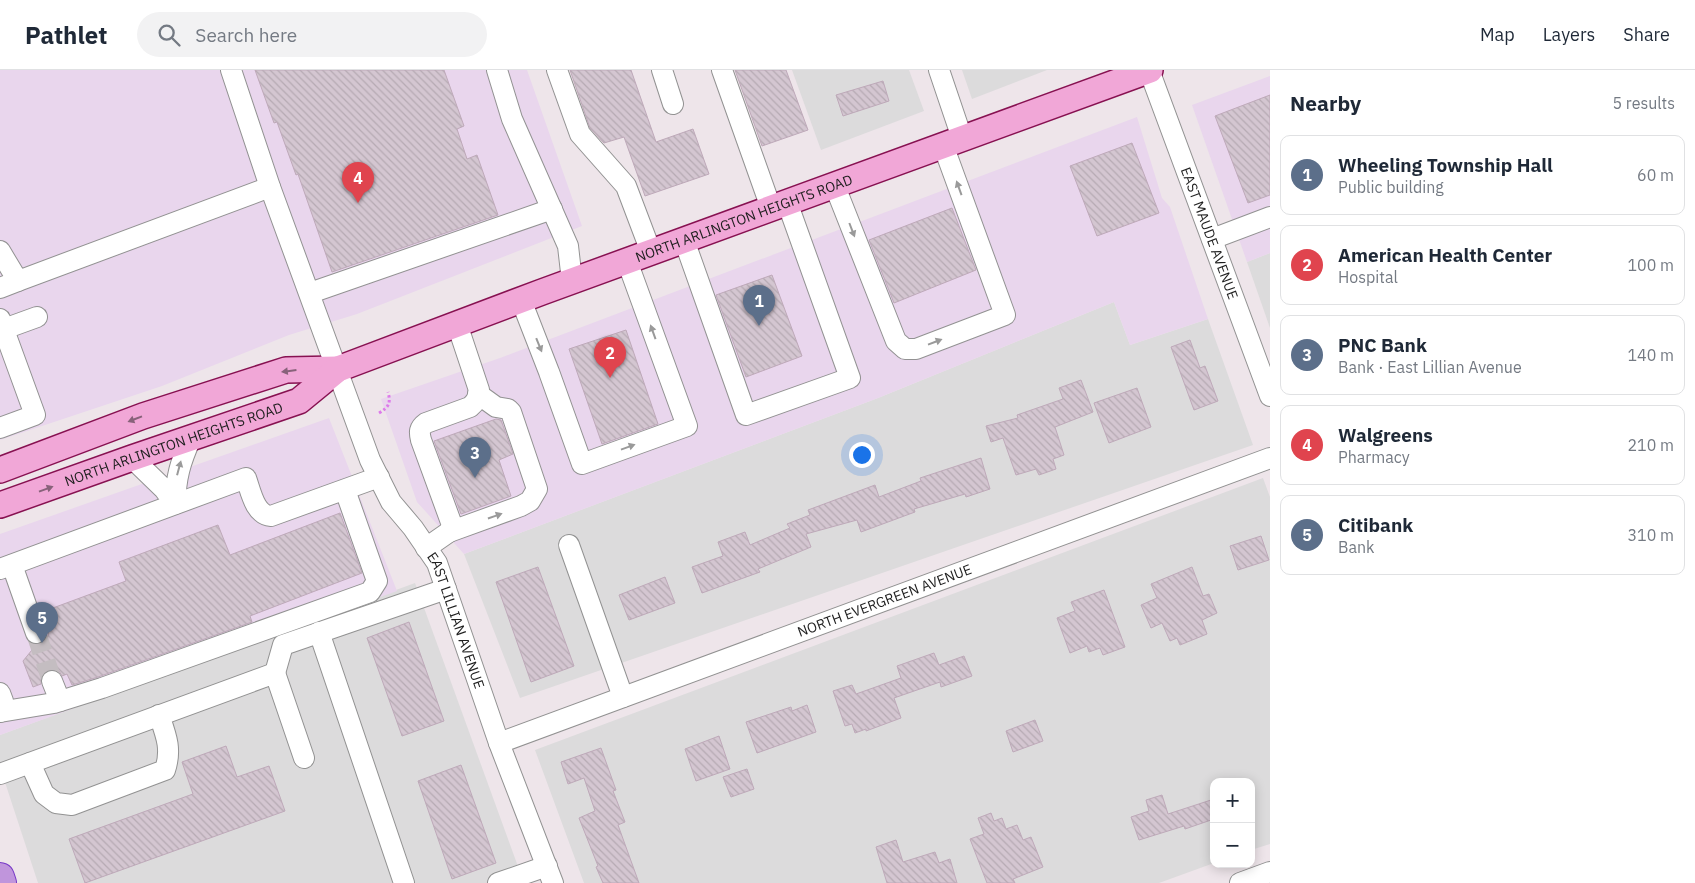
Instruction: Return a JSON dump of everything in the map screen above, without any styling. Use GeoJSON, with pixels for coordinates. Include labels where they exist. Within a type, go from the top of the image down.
{"type":"FeatureCollection","features":[{"type":"Feature","properties":{"kind":"highway"},"geometry":{"type":"LineString","coordinates":[[0,877],[2,883]]}},
{"type":"Feature","properties":{"kind":"main road","name":"NORTH ARLINGTON HEIGHTS ROAD"},"geometry":{"type":"LineString","coordinates":[[0,505],[299,401],[338,369],[834,184],[1150,70]]}},
{"type":"Feature","properties":{"kind":"main road","name":"NORTH ARLINGTON HEIGHTS ROAD"},"geometry":{"type":"LineString","coordinates":[[0,470],[143,416],[286,370],[338,369]]}},
{"type":"Feature","properties":{"kind":"street","name":"EAST LILLIAN AVENUE"},"geometry":{"type":"LineString","coordinates":[[231,70],[270,187],[370,460],[391,502],[437,562],[499,742],[550,874]]}},
{"type":"Feature","properties":{"kind":"street"},"geometry":{"type":"LineString","coordinates":[[497,70],[512,119],[568,246],[572,281]]}},
{"type":"Feature","properties":{"kind":"street"},"geometry":{"type":"LineString","coordinates":[[557,70],[580,134],[626,186],[651,252]]}},
{"type":"Feature","properties":{"kind":"street"},"geometry":{"type":"LineString","coordinates":[[662,70],[673,104]]}},
{"type":"Feature","properties":{"kind":"street"},"geometry":{"type":"LineString","coordinates":[[684,240],[746,415],[850,378],[722,70]]}},
{"type":"Feature","properties":{"kind":"street"},"geometry":{"type":"LineString","coordinates":[[834,184],[896,341],[900,345],[905,348],[916,349],[1004,315],[974,231],[938,70]]}},
{"type":"Feature","properties":{"kind":"street","name":"EAST MAUDE AVENUE"},"geometry":{"type":"LineString","coordinates":[[1150,70],[1270,396]]}},
{"type":"Feature","properties":{"kind":"street"},"geometry":{"type":"LineString","coordinates":[[0,251],[9,284],[270,187]]}},
{"type":"Feature","properties":{"kind":"street"},"geometry":{"type":"LineString","coordinates":[[310,293],[552,209]]}},
{"type":"Feature","properties":{"kind":"street"},"geometry":{"type":"LineString","coordinates":[[1212,239],[1270,217]]}},
{"type":"Feature","properties":{"kind":"street"},"geometry":{"type":"LineString","coordinates":[[521,300],[582,464],[687,426],[627,261]]}},
{"type":"Feature","properties":{"kind":"street"},"geometry":{"type":"LineString","coordinates":[[0,428],[35,415],[2,324],[36,317]]}},
{"type":"Feature","properties":{"kind":"street"},"geometry":{"type":"LineString","coordinates":[[449,532],[452,525],[419,432],[421,426],[426,423],[470,407],[475,403],[479,390],[458,324]]}},
{"type":"Feature","properties":{"kind":"street"},"geometry":{"type":"LineString","coordinates":[[426,548],[449,532],[521,506],[530,501],[537,489],[511,412],[508,409],[496,407],[478,394]]}},
{"type":"Feature","properties":{"kind":"street"},"geometry":{"type":"LineString","coordinates":[[175,504],[176,483],[180,463],[191,438]]}},
{"type":"Feature","properties":{"kind":"street"},"geometry":{"type":"LineString","coordinates":[[132,458],[164,488],[175,504]]}},
{"type":"Feature","properties":{"kind":"street","name":"NORTH EVERGREEN AVENUE"},"geometry":{"type":"LineString","coordinates":[[499,742],[1270,458]]}},
{"type":"Feature","properties":{"kind":"street"},"geometry":{"type":"LineString","coordinates":[[36,634],[6,567],[246,478],[261,514],[271,516],[379,478]]}},
{"type":"Feature","properties":{"kind":"street"},"geometry":{"type":"LineString","coordinates":[[0,693],[3,701],[0,712],[60,701],[102,688],[370,592],[377,581],[345,490]]}},
{"type":"Feature","properties":{"kind":"street"},"geometry":{"type":"LineString","coordinates":[[569,545],[623,697]]}},
{"type":"Feature","properties":{"kind":"street"},"geometry":{"type":"LineString","coordinates":[[304,758],[275,673],[283,645],[446,589]]}},
{"type":"Feature","properties":{"kind":"street"},"geometry":{"type":"LineString","coordinates":[[319,632],[404,883]]}},
{"type":"Feature","properties":{"kind":"street"},"geometry":{"type":"LineString","coordinates":[[0,774],[275,673]]}},
{"type":"Feature","properties":{"kind":"street"},"geometry":{"type":"LineString","coordinates":[[52,681],[60,701]]}},
{"type":"Feature","properties":{"kind":"street"},"geometry":{"type":"LineString","coordinates":[[30,763],[44,794],[56,803],[72,805],[165,770],[169,758],[167,736],[159,715]]}},
{"type":"Feature","properties":{"kind":"street"},"geometry":{"type":"LineString","coordinates":[[1240,883],[1270,872]]}},
{"type":"Feature","properties":{"kind":"street"},"geometry":{"type":"LineString","coordinates":[[498,883],[550,874]]}},
{"type":"Feature","properties":{"kind":"path"},"geometry":{"type":"LineString","coordinates":[[379,413],[386,409],[389,404],[388,392]]}},
{"type":"Feature","properties":{"kind":"shaded area"},"geometry":{"type":"Polygon","coordinates":[[[0,70],[527,70],[582,226],[357,314],[289,335],[162,386],[0,440],[0,70]]]}},
{"type":"Feature","properties":{"kind":"shaded area"},"geometry":{"type":"Polygon","coordinates":[[[792,70],[909,70],[924,111],[821,150],[792,70]]]}},
{"type":"Feature","properties":{"kind":"shaded area"},"geometry":{"type":"Polygon","coordinates":[[[962,70],[1047,70],[972,99],[962,70]]]}},
{"type":"Feature","properties":{"kind":"shaded area"},"geometry":{"type":"Polygon","coordinates":[[[1270,76],[1270,253],[1247,262],[1192,105],[1270,76]]]}},
{"type":"Feature","properties":{"kind":"shaded area"},"geometry":{"type":"Polygon","coordinates":[[[1137,117],[1162,198],[1170,207],[1208,319],[1130,345],[1114,302],[878,398],[464,554],[417,502],[381,399],[500,358],[1137,117]]]}},
{"type":"Feature","properties":{"kind":"shaded area"},"geometry":{"type":"Polygon","coordinates":[[[1270,253],[1270,328],[1247,262],[1270,253]]]}},
{"type":"Feature","properties":{"kind":"shaded area"},"geometry":{"type":"Polygon","coordinates":[[[1114,302],[1130,345],[1208,319],[1253,445],[520,698],[464,554],[878,398],[1114,302]]]}},
{"type":"Feature","properties":{"kind":"shaded area"},"geometry":{"type":"Polygon","coordinates":[[[329,418],[397,591],[0,735],[0,534],[329,418]]]}},
{"type":"Feature","properties":{"kind":"shaded area"},"geometry":{"type":"Polygon","coordinates":[[[1263,478],[1270,497],[1270,844],[1255,849],[1255,778],[1210,778],[1210,864],[1159,883],[584,883],[535,750],[1263,478]]]}},
{"type":"Feature","properties":{"kind":"shaded area"},"geometry":{"type":"Polygon","coordinates":[[[415,583],[524,883],[38,883],[0,767],[0,735],[415,583]]]}},
{"type":"Feature","properties":{"kind":"building"},"geometry":{"type":"Polygon","coordinates":[[[255,70],[444,70],[464,126],[457,129],[467,159],[477,155],[498,215],[332,272],[298,174],[296,175],[277,122],[274,123],[255,70]]]}},
{"type":"Feature","properties":{"kind":"building"},"geometry":{"type":"Polygon","coordinates":[[[570,70],[631,70],[656,142],[693,129],[709,174],[645,196],[624,137],[604,143],[590,128],[570,70]]]}},
{"type":"Feature","properties":{"kind":"building"},"geometry":{"type":"Polygon","coordinates":[[[735,70],[786,70],[808,130],[762,146],[735,70]]]}},
{"type":"Feature","properties":{"kind":"building"},"geometry":{"type":"Polygon","coordinates":[[[883,81],[889,101],[843,116],[836,95],[883,81]]]}},
{"type":"Feature","properties":{"kind":"building"},"geometry":{"type":"Polygon","coordinates":[[[1270,95],[1270,195],[1248,203],[1215,116],[1270,95]]]}},
{"type":"Feature","properties":{"kind":"building"},"geometry":{"type":"Polygon","coordinates":[[[1132,143],[1159,213],[1097,236],[1070,166],[1132,143]]]}},
{"type":"Feature","properties":{"kind":"building"},"geometry":{"type":"Polygon","coordinates":[[[952,208],[976,270],[894,303],[869,240],[952,208]]]}},
{"type":"Feature","properties":{"kind":"building"},"geometry":{"type":"Polygon","coordinates":[[[772,275],[802,356],[746,377],[716,295],[772,275]]]}},
{"type":"Feature","properties":{"kind":"building"},"geometry":{"type":"Polygon","coordinates":[[[626,330],[658,424],[602,444],[569,349],[626,330]]]}},
{"type":"Feature","properties":{"kind":"building"},"geometry":{"type":"Polygon","coordinates":[[[1190,340],[1200,368],[1205,366],[1218,401],[1194,410],[1171,347],[1190,340]]]}},
{"type":"Feature","properties":{"kind":"building"},"geometry":{"type":"Polygon","coordinates":[[[1081,380],[1093,412],[1055,427],[1064,455],[1053,459],[1056,469],[1039,475],[1036,469],[1016,475],[1003,438],[991,442],[986,426],[1018,418],[1017,415],[1063,399],[1059,388],[1081,380]]]}},
{"type":"Feature","properties":{"kind":"building"},"geometry":{"type":"Polygon","coordinates":[[[1137,388],[1151,427],[1109,443],[1094,403],[1137,388]]]}},
{"type":"Feature","properties":{"kind":"building"},"geometry":{"type":"Polygon","coordinates":[[[496,419],[501,420],[513,454],[499,460],[511,496],[461,514],[434,441],[496,419]]]}},
{"type":"Feature","properties":{"kind":"building"},"geometry":{"type":"Polygon","coordinates":[[[981,458],[990,489],[966,497],[965,494],[914,509],[915,512],[861,532],[857,520],[806,534],[811,547],[758,569],[760,572],[702,593],[692,567],[723,556],[718,542],[745,532],[750,545],[790,528],[787,524],[810,515],[808,510],[875,485],[879,497],[921,481],[920,478],[981,458]]]}},
{"type":"Feature","properties":{"kind":"building"},"geometry":{"type":"Polygon","coordinates":[[[340,513],[362,573],[250,616],[252,622],[98,677],[72,685],[67,674],[62,676],[59,671],[54,669],[42,674],[41,684],[33,687],[23,661],[36,645],[45,641],[48,636],[49,630],[42,612],[126,581],[119,562],[218,525],[230,555],[340,513]]]}},
{"type":"Feature","properties":{"kind":"building"},"geometry":{"type":"Polygon","coordinates":[[[1261,536],[1269,560],[1238,570],[1230,546],[1261,536]]]}},
{"type":"Feature","properties":{"kind":"building"},"geometry":{"type":"Polygon","coordinates":[[[538,567],[574,666],[531,682],[496,582],[538,567]]]}},
{"type":"Feature","properties":{"kind":"building"},"geometry":{"type":"Polygon","coordinates":[[[1192,567],[1203,596],[1209,594],[1217,613],[1202,620],[1207,634],[1180,645],[1177,638],[1170,641],[1162,623],[1151,628],[1141,605],[1157,598],[1151,584],[1192,567]]]}},
{"type":"Feature","properties":{"kind":"building"},"geometry":{"type":"Polygon","coordinates":[[[665,577],[675,603],[629,620],[619,595],[665,577]]]}},
{"type":"Feature","properties":{"kind":"building"},"geometry":{"type":"Polygon","coordinates":[[[1104,590],[1125,647],[1103,655],[1100,648],[1089,652],[1087,646],[1070,653],[1057,618],[1075,611],[1071,602],[1104,590]]]}},
{"type":"Feature","properties":{"kind":"building"},"geometry":{"type":"Polygon","coordinates":[[[409,622],[444,721],[402,736],[367,638],[409,622]]]}},
{"type":"Feature","properties":{"kind":"building"},"geometry":{"type":"Polygon","coordinates":[[[934,653],[939,665],[964,656],[972,676],[941,687],[940,682],[894,698],[901,718],[866,731],[866,729],[855,733],[852,724],[845,726],[833,691],[852,685],[856,694],[901,678],[897,666],[934,653]]]}},
{"type":"Feature","properties":{"kind":"building"},"geometry":{"type":"Polygon","coordinates":[[[807,705],[816,732],[757,753],[746,722],[791,707],[792,711],[807,705]]]}},
{"type":"Feature","properties":{"kind":"building"},"geometry":{"type":"Polygon","coordinates":[[[1035,720],[1043,741],[1013,752],[1006,731],[1035,720]]]}},
{"type":"Feature","properties":{"kind":"building"},"geometry":{"type":"Polygon","coordinates":[[[719,736],[730,769],[696,781],[685,749],[719,736]]]}},
{"type":"Feature","properties":{"kind":"building"},"geometry":{"type":"Polygon","coordinates":[[[226,746],[237,777],[269,766],[285,811],[85,883],[69,839],[193,794],[182,762],[226,746]]]}},
{"type":"Feature","properties":{"kind":"building"},"geometry":{"type":"Polygon","coordinates":[[[601,748],[616,790],[613,791],[625,822],[618,825],[639,883],[603,883],[579,818],[595,811],[584,778],[568,784],[561,762],[601,748]]]}},
{"type":"Feature","properties":{"kind":"building"},"geometry":{"type":"Polygon","coordinates":[[[461,765],[496,863],[452,879],[418,781],[461,765]]]}},
{"type":"Feature","properties":{"kind":"building"},"geometry":{"type":"Polygon","coordinates":[[[747,769],[754,789],[731,797],[723,777],[747,769]]]}},
{"type":"Feature","properties":{"kind":"building"},"geometry":{"type":"Polygon","coordinates":[[[1162,795],[1168,814],[1210,800],[1210,820],[1185,829],[1184,826],[1139,840],[1131,817],[1149,811],[1146,800],[1162,795]]]}},
{"type":"Feature","properties":{"kind":"building"},"geometry":{"type":"Polygon","coordinates":[[[991,813],[994,821],[1002,818],[1006,829],[1017,825],[1023,840],[1031,837],[1043,867],[1013,879],[1015,883],[987,883],[970,839],[984,834],[978,818],[991,813]]]}},
{"type":"Feature","properties":{"kind":"building"},"geometry":{"type":"Polygon","coordinates":[[[896,840],[903,862],[935,852],[939,863],[950,859],[957,883],[887,883],[876,847],[896,840]]]}},
{"type":"Feature","properties":{"kind":"tunnel"},"geometry":{"type":"LineString","coordinates":[[36,633],[52,681]]}},
{"type":"Feature","properties":{"kind":"place","name":"Walgreens"},"geometry":{"type":"Point","coordinates":[358,203]}},
{"type":"Feature","properties":{"kind":"place","name":"Wheeling Township Hall"},"geometry":{"type":"Point","coordinates":[759,326]}},
{"type":"Feature","properties":{"kind":"place","name":"American Health Center"},"geometry":{"type":"Point","coordinates":[610,378]}},
{"type":"Feature","properties":{"kind":"place","name":"PNC Bank"},"geometry":{"type":"Point","coordinates":[475,478]}},
{"type":"Feature","properties":{"kind":"place","name":"Citibank"},"geometry":{"type":"Point","coordinates":[42,643]}}]}
